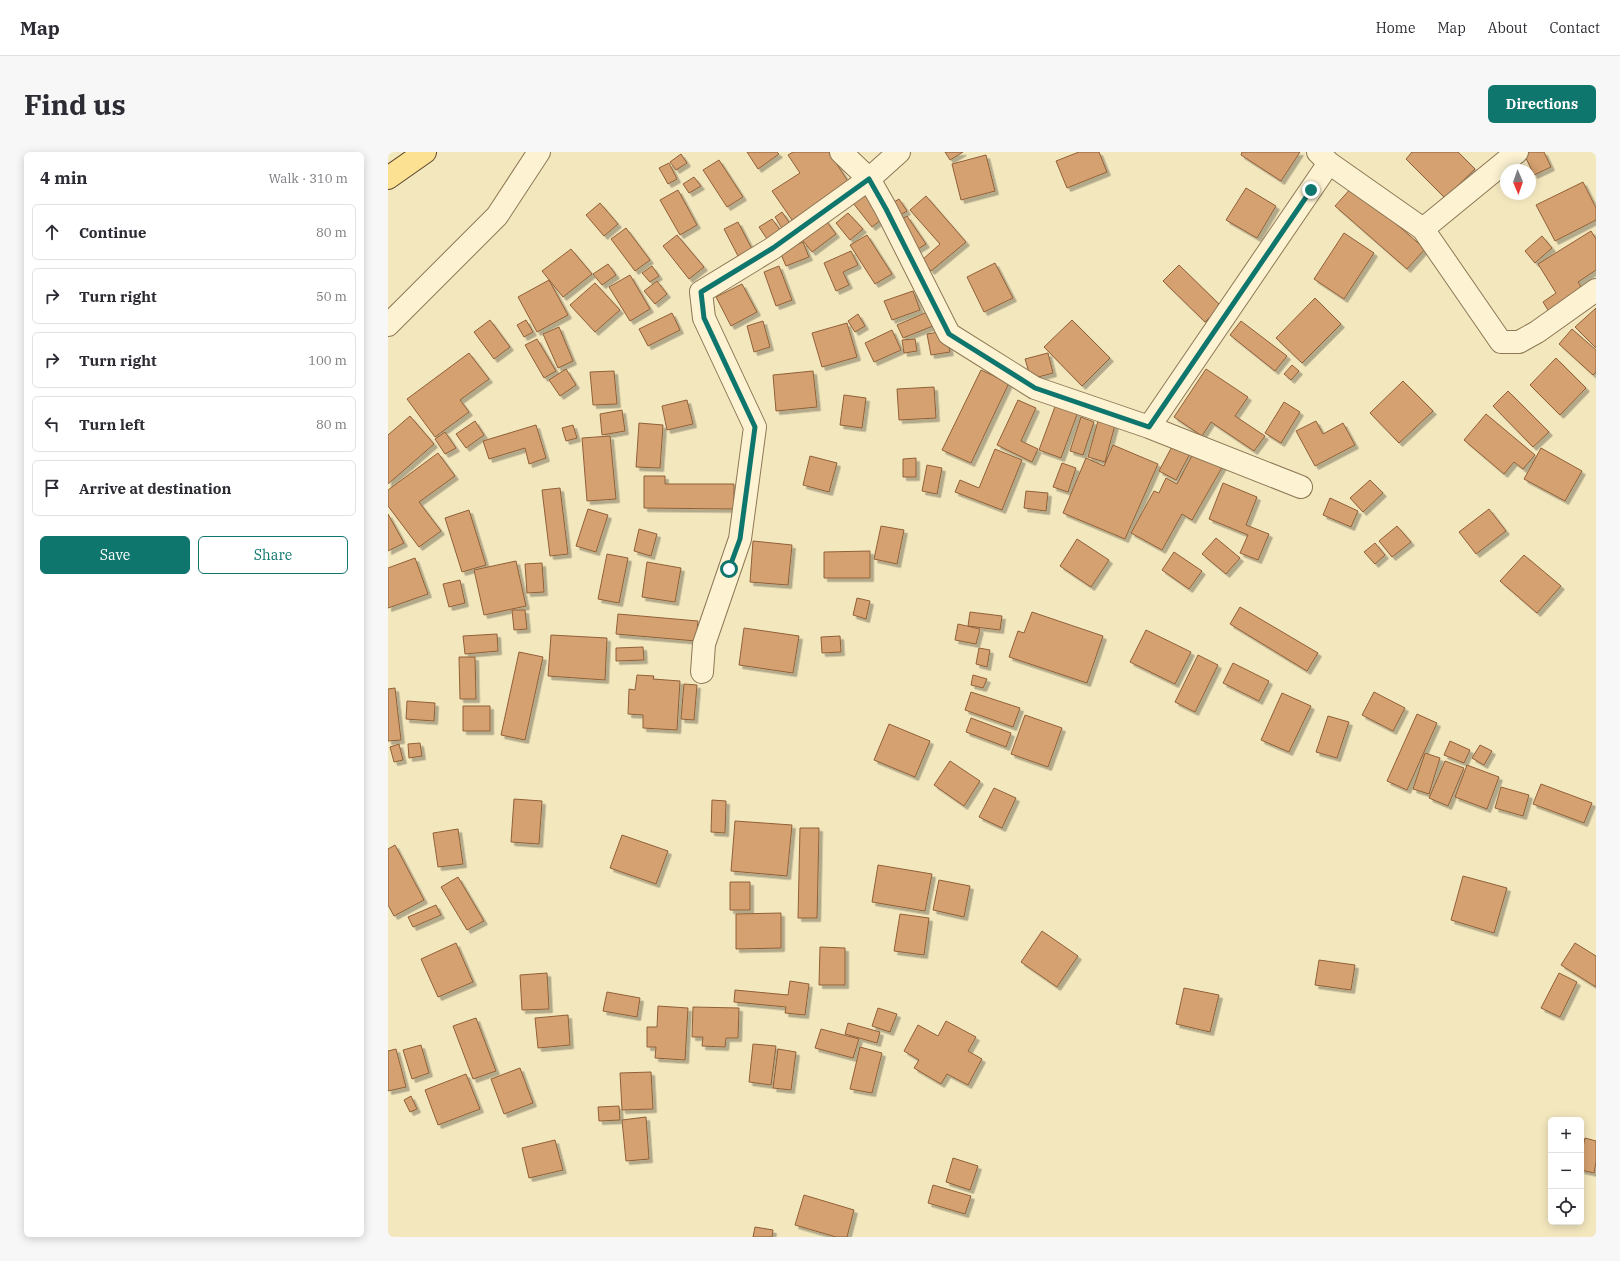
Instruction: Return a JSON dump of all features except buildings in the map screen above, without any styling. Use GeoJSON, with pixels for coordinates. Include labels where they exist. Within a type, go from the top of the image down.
{"type":"FeatureCollection","features":[{"type":"Feature","properties":{"kind":"main road"},"geometry":{"type":"LineString","coordinates":[[388,178],[426,152]]}},
{"type":"Feature","properties":{"kind":"street"},"geometry":{"type":"LineString","coordinates":[[388,325],[497,216],[539,152]]}},
{"type":"Feature","properties":{"kind":"street"},"geometry":{"type":"LineString","coordinates":[[841,152],[869,179],[886,209],[949,334],[1035,388],[1149,427],[1301,487]]}},
{"type":"Feature","properties":{"kind":"street"},"geometry":{"type":"LineString","coordinates":[[702,672],[704,644],[740,539],[755,427],[704,318],[701,292],[773,248],[869,179],[899,152]]}},
{"type":"Feature","properties":{"kind":"street"},"geometry":{"type":"LineString","coordinates":[[1423,229],[1517,152]]}},
{"type":"Feature","properties":{"kind":"street"},"geometry":{"type":"LineString","coordinates":[[1149,427],[1323,158],[1423,229],[1500,342],[1519,342],[1537,332],[1596,290]]}},
{"type":"Feature","properties":{"kind":"route"},"geometry":{"type":"LineString","coordinates":[[729,569],[740,539],[755,427],[704,318],[701,292],[773,248],[869,179],[886,209],[949,334],[1035,388],[1149,427],[1311,190]]}}]}
